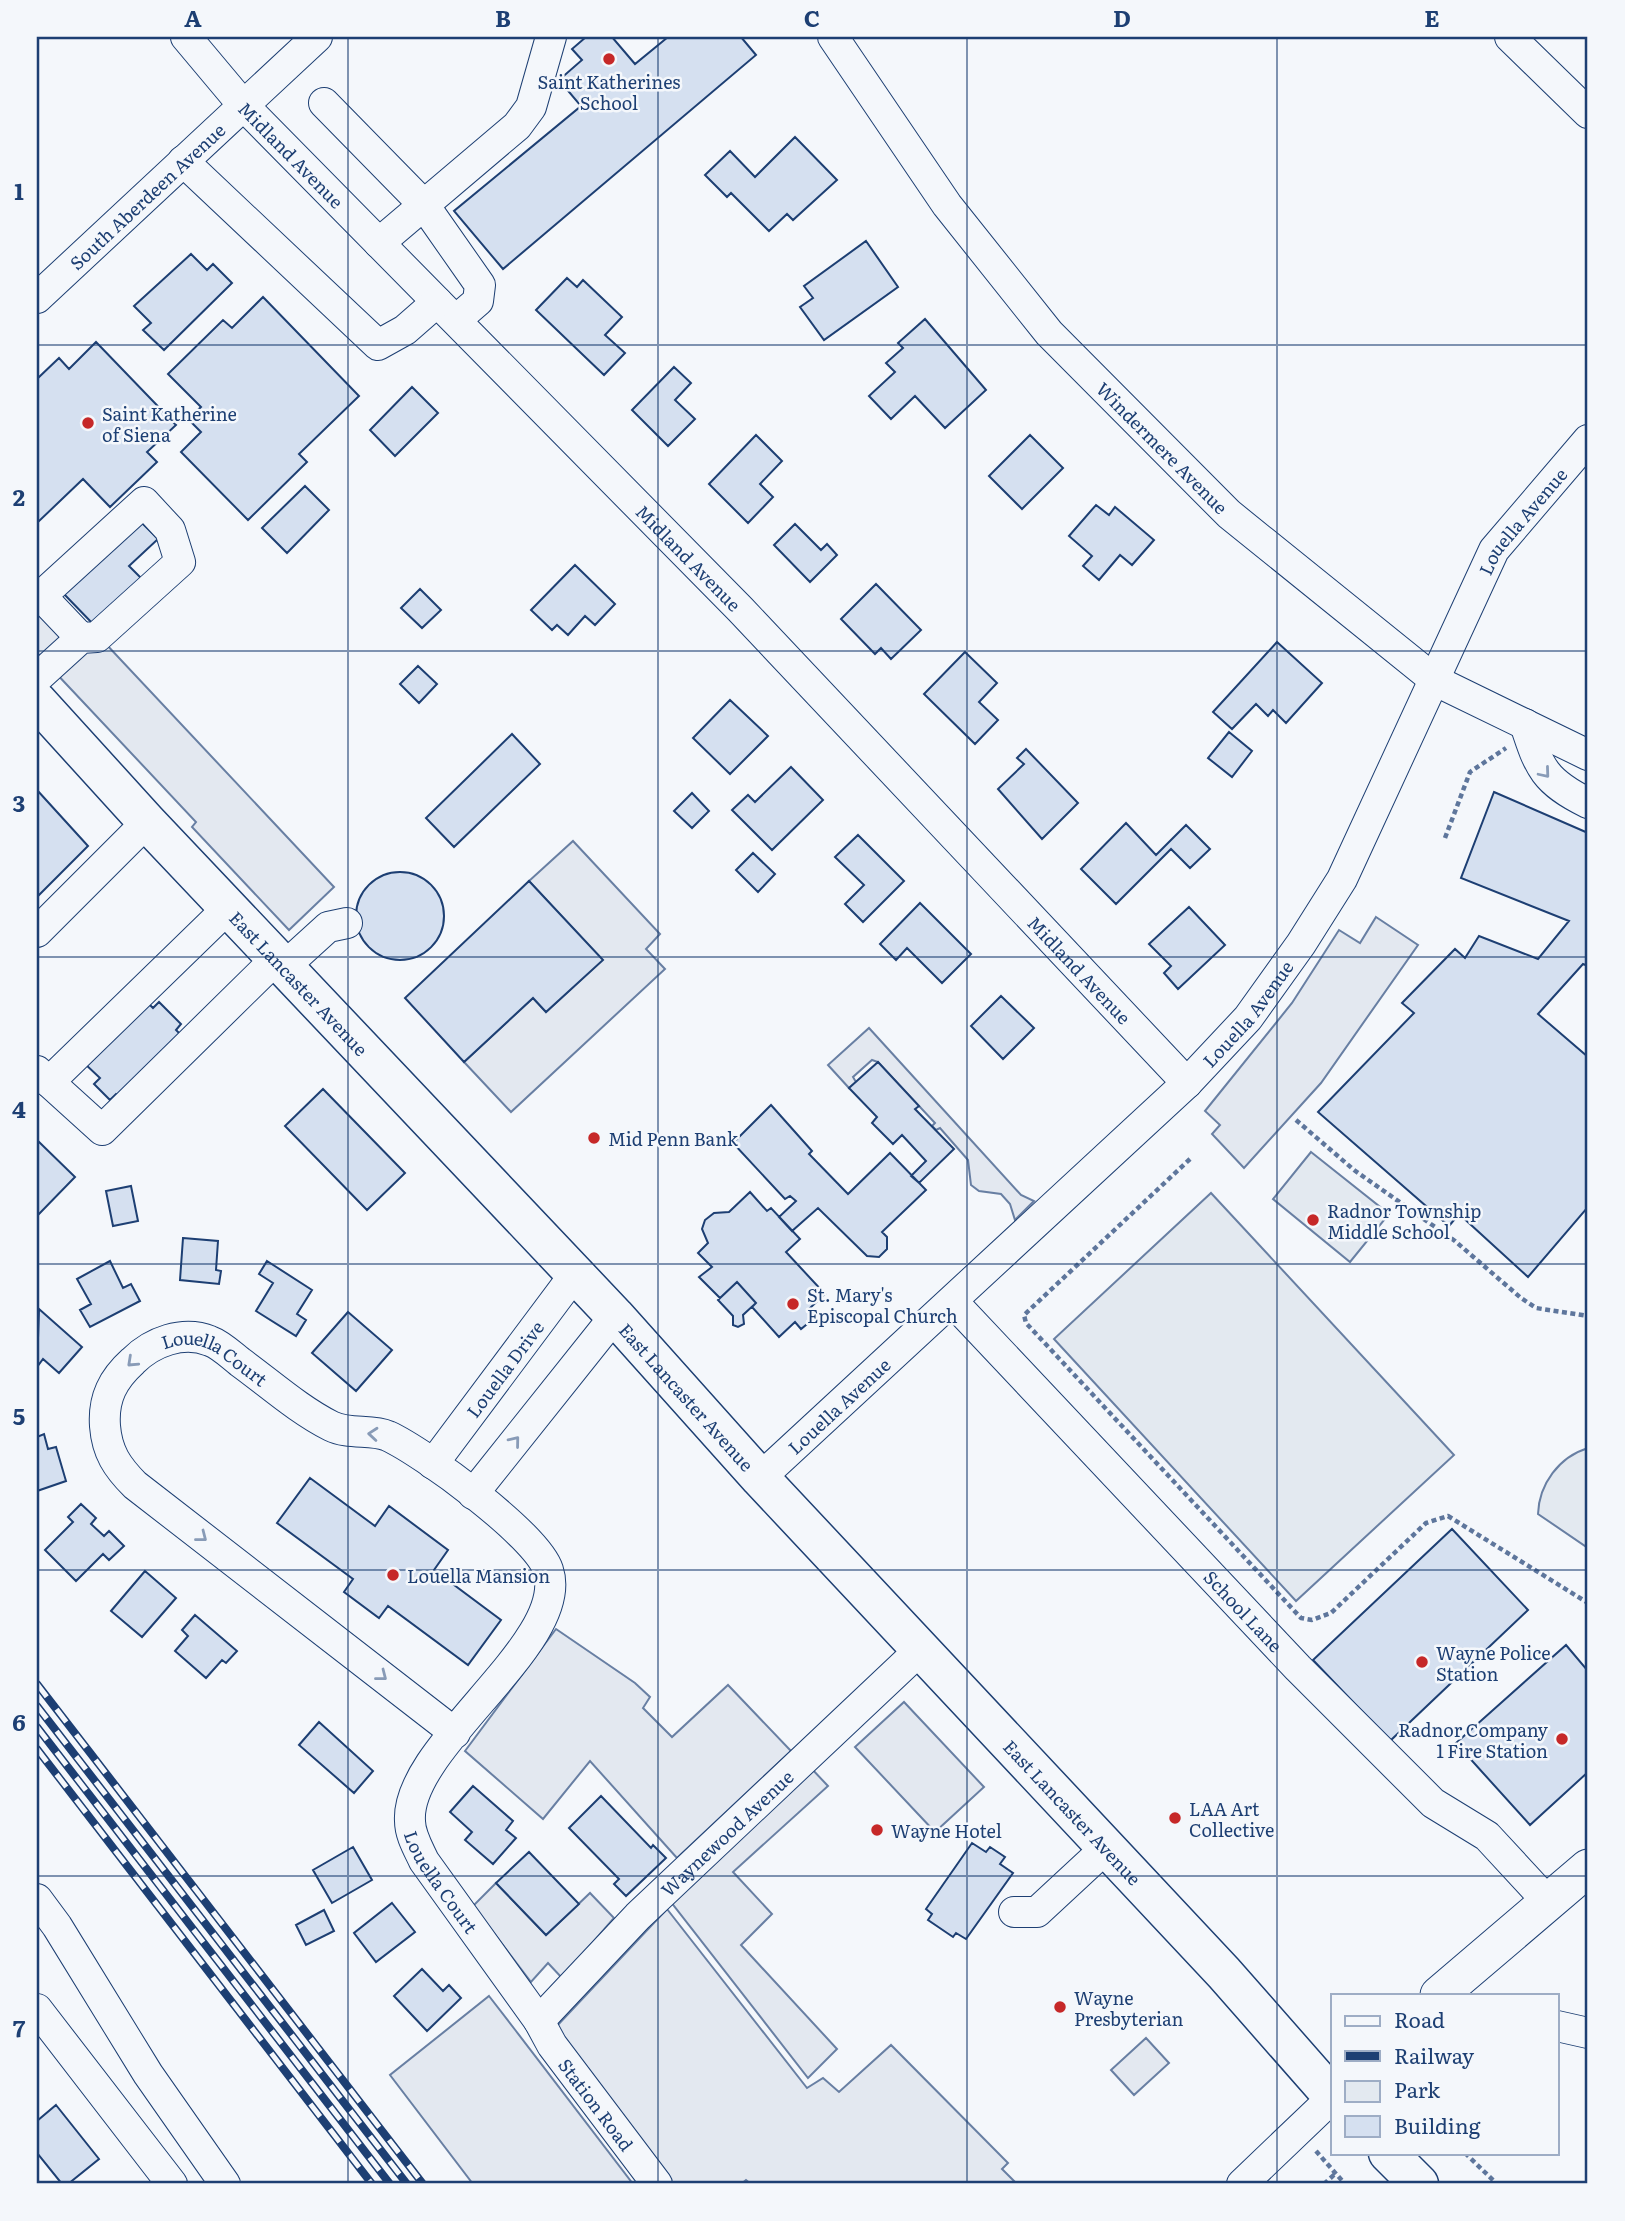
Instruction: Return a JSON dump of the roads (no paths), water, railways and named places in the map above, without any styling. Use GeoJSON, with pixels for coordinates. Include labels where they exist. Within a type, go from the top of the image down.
{"type":"FeatureCollection","features":[{"type":"Feature","properties":{"kind":"highway","name":"East Lancaster Avenue"},"geometry":{"type":"LineString","coordinates":[[37,701],[147,822],[615,1316],[760,1478],[1224,1973],[1331,2095]]}},
{"type":"Feature","properties":{"kind":"highway"},"geometry":{"type":"LineString","coordinates":[[1389,2154],[1419,2184]]}},
{"type":"Feature","properties":{"kind":"main road"},"geometry":{"type":"LineString","coordinates":[[1440,1994],[1588,1868]]}},
{"type":"Feature","properties":{"kind":"street","name":"Midland Avenue"},"geometry":{"type":"LineString","coordinates":[[186,37],[243,105],[740,608],[1186,1083]]}},
{"type":"Feature","properties":{"kind":"street","name":"South Aberdeen Avenue"},"geometry":{"type":"LineString","coordinates":[[37,298],[317,37]]}},
{"type":"Feature","properties":{"kind":"street"},"geometry":{"type":"LineString","coordinates":[[379,243],[517,126],[531,107],[551,37]]}},
{"type":"Feature","properties":{"kind":"street","name":"Windermere Avenue"},"geometry":{"type":"LineString","coordinates":[[833,37],[947,205],[1049,333],[1229,514],[1436,681],[1588,755]]}},
{"type":"Feature","properties":{"kind":"street"},"geometry":{"type":"LineString","coordinates":[[1510,37],[1588,113]]}},
{"type":"Feature","properties":{"kind":"street"},"geometry":{"type":"LineString","coordinates":[[183,161],[378,345],[447,311],[478,301],[480,285],[424,205],[324,103]]}},
{"type":"Feature","properties":{"kind":"street","name":"Louella Avenue"},"geometry":{"type":"LineString","coordinates":[[760,1478],[953,1302],[1124,1138],[1186,1083],[1248,1018],[1336,889],[1436,681],[1494,550],[1588,440]]}},
{"type":"Feature","properties":{"kind":"street"},"geometry":{"type":"LineString","coordinates":[[37,678],[81,638],[97,637],[180,562],[170,530],[144,502],[41,596],[81,638]]}},
{"type":"Feature","properties":{"kind":"street"},"geometry":{"type":"LineString","coordinates":[[1525,724],[1537,762],[1543,772],[1568,793],[1588,803]]}},
{"type":"Feature","properties":{"kind":"street"},"geometry":{"type":"LineString","coordinates":[[37,932],[147,822]]}},
{"type":"Feature","properties":{"kind":"street"},"geometry":{"type":"LineString","coordinates":[[228,908],[43,1077],[102,1130],[280,963],[328,927],[347,923]]}},
{"type":"Feature","properties":{"kind":"street","name":"Louella Drive"},"geometry":{"type":"LineString","coordinates":[[433,1464],[575,1274]]}},
{"type":"Feature","properties":{"kind":"street","name":"School Lane"},"geometry":{"type":"LineString","coordinates":[[953,1302],[1298,1668],[1433,1803],[1487,1836],[1548,1902]]}},
{"type":"Feature","properties":{"kind":"street"},"geometry":{"type":"LineString","coordinates":[[473,1494],[615,1316]]}},
{"type":"Feature","properties":{"kind":"street","name":"Louella Court"},"geometry":{"type":"LineString","coordinates":[[455,1733],[135,1485],[119,1469],[108,1449],[106,1400],[117,1377],[146,1349],[176,1338],[212,1341],[332,1427],[386,1435],[433,1464],[473,1494],[527,1540],[548,1567],[552,1594],[543,1618],[483,1701],[425,1771],[415,1790],[410,1811],[411,1831],[424,1861],[540,2021]]}},
{"type":"Feature","properties":{"kind":"street","name":"Waynewood Avenue"},"geometry":{"type":"LineString","coordinates":[[540,2021],[647,1907],[921,1649]]}},
{"type":"Feature","properties":{"kind":"street"},"geometry":{"type":"LineString","coordinates":[[1014,1912],[1037,1912],[1106,1848]]}},
{"type":"Feature","properties":{"kind":"street"},"geometry":{"type":"LineString","coordinates":[[37,1899],[57,1926],[148,2074],[225,2184]]}},
{"type":"Feature","properties":{"kind":"street"},"geometry":{"type":"LineString","coordinates":[[37,2009],[172,2184]]}},
{"type":"Feature","properties":{"kind":"street","name":"Station Road"},"geometry":{"type":"LineString","coordinates":[[540,2021],[552,2045],[657,2184]]}},
{"type":"Feature","properties":{"kind":"street"},"geometry":{"type":"LineString","coordinates":[[1558,2026],[1588,2033]]}},
{"type":"Feature","properties":{"kind":"street"},"geometry":{"type":"LineString","coordinates":[[1241,2184],[1331,2099]]}},
{"type":"Feature","properties":{"kind":"railway"},"geometry":{"type":"LineString","coordinates":[[37,1684],[423,2184]]}},
{"type":"Feature","properties":{"kind":"railway"},"geometry":{"type":"LineString","coordinates":[[37,1706],[407,2184]]}},
{"type":"Feature","properties":{"kind":"railway"},"geometry":{"type":"LineString","coordinates":[[37,1727],[390,2184]]}},
{"type":"Feature","properties":{"kind":"railway"},"geometry":{"type":"LineString","coordinates":[[37,1749],[372,2184]]}},
{"type":"Feature","properties":{"kind":"place","name":"Saint Katherines School"},"geometry":{"type":"Point","coordinates":[609,59]}},
{"type":"Feature","properties":{"kind":"place","name":"Saint Katherine of Siena"},"geometry":{"type":"Point","coordinates":[88,423]}},
{"type":"Feature","properties":{"kind":"place","name":"Mid Penn Bank"},"geometry":{"type":"Point","coordinates":[594,1138]}},
{"type":"Feature","properties":{"kind":"place","name":"Radnor Township Middle School"},"geometry":{"type":"Point","coordinates":[1313,1220]}},
{"type":"Feature","properties":{"kind":"place","name":"St. Mary's Episcopal Church"},"geometry":{"type":"Point","coordinates":[793,1304]}},
{"type":"Feature","properties":{"kind":"place","name":"Louella Mansion"},"geometry":{"type":"Point","coordinates":[393,1575]}},
{"type":"Feature","properties":{"kind":"place","name":"Wayne Police Station"},"geometry":{"type":"Point","coordinates":[1422,1662]}},
{"type":"Feature","properties":{"kind":"place","name":"Radnor Company 1 Fire Station"},"geometry":{"type":"Point","coordinates":[1562,1739]}},
{"type":"Feature","properties":{"kind":"place","name":"LAA Art Collective"},"geometry":{"type":"Point","coordinates":[1175,1818]}},
{"type":"Feature","properties":{"kind":"place","name":"Wayne Hotel"},"geometry":{"type":"Point","coordinates":[877,1830]}},
{"type":"Feature","properties":{"kind":"place","name":"Wayne Presbyterian"},"geometry":{"type":"Point","coordinates":[1060,2007]}}]}
